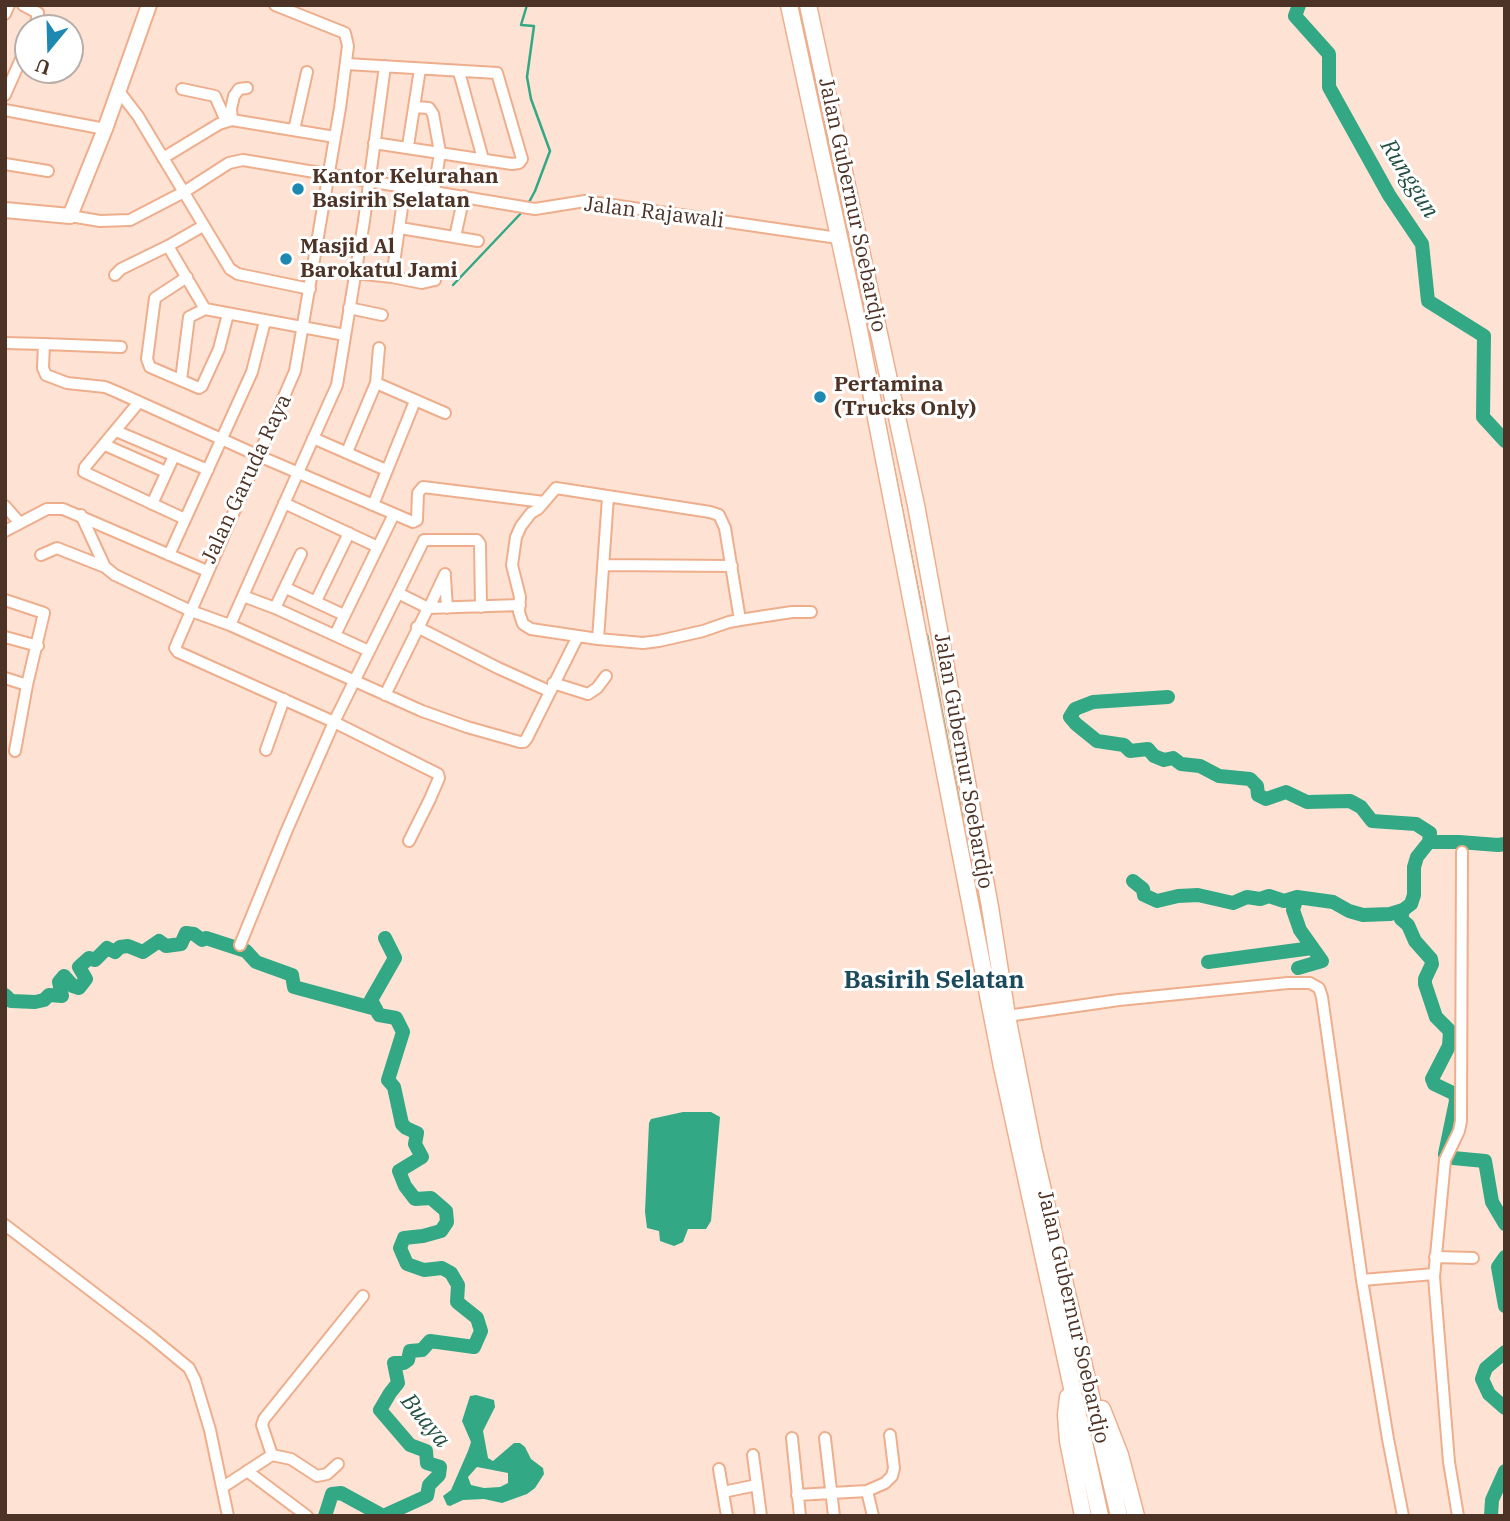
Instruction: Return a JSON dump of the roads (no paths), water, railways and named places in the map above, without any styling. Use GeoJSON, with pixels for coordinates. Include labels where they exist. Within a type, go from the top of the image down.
{"type":"FeatureCollection","features":[{"type":"Feature","properties":{"kind":"highway","name":"Jalan Gubernur Soebardjo"},"geometry":{"type":"LineString","coordinates":[[789,5],[856,314],[986,986],[1070,1382],[1090,1508]]}},
{"type":"Feature","properties":{"kind":"highway","name":"Jalan Gubernur Soebardjo"},"geometry":{"type":"LineString","coordinates":[[808,5],[916,505],[990,907],[1007,1016],[1034,1152],[1119,1516]]}},
{"type":"Feature","properties":{"kind":"highway"},"geometry":{"type":"LineString","coordinates":[[917,627],[937,623]]}},
{"type":"Feature","properties":{"kind":"highway"},"geometry":{"type":"LineString","coordinates":[[1092,1396],[1104,1412],[1112,1431],[1136,1516]]}},
{"type":"Feature","properties":{"kind":"main road"},"geometry":{"type":"LineString","coordinates":[[5,210],[71,216],[149,5]]}},
{"type":"Feature","properties":{"kind":"street"},"geometry":{"type":"LineString","coordinates":[[5,14],[9,5]]}},
{"type":"Feature","properties":{"kind":"street"},"geometry":{"type":"LineString","coordinates":[[23,5],[38,14]]}},
{"type":"Feature","properties":{"kind":"street","name":"Jalan Garuda Raya"},"geometry":{"type":"LineString","coordinates":[[5,531],[19,522],[55,508],[80,516],[207,571],[295,371],[347,64],[348,46],[345,33],[275,5]]}},
{"type":"Feature","properties":{"kind":"street"},"geometry":{"type":"LineString","coordinates":[[347,64],[497,73],[522,159],[517,164],[374,143]]}},
{"type":"Feature","properties":{"kind":"street"},"geometry":{"type":"LineString","coordinates":[[230,625],[337,385],[385,66]]}},
{"type":"Feature","properties":{"kind":"street"},"geometry":{"type":"LineString","coordinates":[[408,146],[420,69]]}},
{"type":"Feature","properties":{"kind":"street"},"geometry":{"type":"LineString","coordinates":[[295,130],[307,72]]}},
{"type":"Feature","properties":{"kind":"street"},"geometry":{"type":"LineString","coordinates":[[459,72],[482,159]]}},
{"type":"Feature","properties":{"kind":"street"},"geometry":{"type":"LineString","coordinates":[[5,95],[14,75]]}},
{"type":"Feature","properties":{"kind":"street"},"geometry":{"type":"LineString","coordinates":[[229,120],[234,96],[239,89],[247,88]]}},
{"type":"Feature","properties":{"kind":"street"},"geometry":{"type":"LineString","coordinates":[[182,89],[215,96],[229,120]]}},
{"type":"Feature","properties":{"kind":"street"},"geometry":{"type":"LineString","coordinates":[[118,90],[132,107],[233,272],[310,289]]}},
{"type":"Feature","properties":{"kind":"street"},"geometry":{"type":"LineString","coordinates":[[415,107],[427,107],[432,112],[440,152],[434,191]]}},
{"type":"Feature","properties":{"kind":"street"},"geometry":{"type":"LineString","coordinates":[[5,110],[105,129]]}},
{"type":"Feature","properties":{"kind":"street"},"geometry":{"type":"LineString","coordinates":[[163,158],[229,120],[335,137]]}},
{"type":"Feature","properties":{"kind":"street","name":"Jalan Rajawali"},"geometry":{"type":"LineString","coordinates":[[71,216],[124,222],[137,218],[235,161],[252,161],[535,209],[585,201],[838,238]]}},
{"type":"Feature","properties":{"kind":"street"},"geometry":{"type":"LineString","coordinates":[[5,164],[48,171]]}},
{"type":"Feature","properties":{"kind":"street"},"geometry":{"type":"LineString","coordinates":[[392,277],[405,187]]}},
{"type":"Feature","properties":{"kind":"street"},"geometry":{"type":"LineString","coordinates":[[454,237],[464,196]]}},
{"type":"Feature","properties":{"kind":"street"},"geometry":{"type":"LineString","coordinates":[[115,275],[121,269],[203,226]]}},
{"type":"Feature","properties":{"kind":"street"},"geometry":{"type":"LineString","coordinates":[[400,228],[478,241]]}},
{"type":"Feature","properties":{"kind":"street"},"geometry":{"type":"LineString","coordinates":[[169,246],[205,309]]}},
{"type":"Feature","properties":{"kind":"street"},"geometry":{"type":"LineString","coordinates":[[355,274],[422,283],[435,280]]}},
{"type":"Feature","properties":{"kind":"street"},"geometry":{"type":"LineString","coordinates":[[187,277],[155,298],[147,359],[152,368],[199,388],[205,383],[219,349],[228,314]]}},
{"type":"Feature","properties":{"kind":"street"},"geometry":{"type":"LineString","coordinates":[[349,308],[382,316]]}},
{"type":"Feature","properties":{"kind":"street"},"geometry":{"type":"LineString","coordinates":[[181,380],[189,317],[205,309],[345,335]]}},
{"type":"Feature","properties":{"kind":"street"},"geometry":{"type":"LineString","coordinates":[[169,555],[256,361],[265,321]]}},
{"type":"Feature","properties":{"kind":"street"},"geometry":{"type":"LineString","coordinates":[[5,342],[121,348]]}},
{"type":"Feature","properties":{"kind":"street"},"geometry":{"type":"LineString","coordinates":[[44,344],[43,368],[46,375],[67,383],[105,387],[298,473],[416,521],[418,493],[424,487],[544,502]]}},
{"type":"Feature","properties":{"kind":"street"},"geometry":{"type":"LineString","coordinates":[[347,452],[376,383],[379,348]]}},
{"type":"Feature","properties":{"kind":"street"},"geometry":{"type":"LineString","coordinates":[[376,383],[446,413]]}},
{"type":"Feature","properties":{"kind":"street"},"geometry":{"type":"LineString","coordinates":[[373,505],[415,401]]}},
{"type":"Feature","properties":{"kind":"street"},"geometry":{"type":"LineString","coordinates":[[139,402],[85,467],[85,474],[185,519]]}},
{"type":"Feature","properties":{"kind":"street"},"geometry":{"type":"LineString","coordinates":[[116,431],[208,470]]}},
{"type":"Feature","properties":{"kind":"street"},"geometry":{"type":"LineString","coordinates":[[313,438],[386,470]]}},
{"type":"Feature","properties":{"kind":"street"},"geometry":{"type":"LineString","coordinates":[[105,445],[166,472]]}},
{"type":"Feature","properties":{"kind":"street"},"geometry":{"type":"LineString","coordinates":[[152,504],[174,456]]}},
{"type":"Feature","properties":{"kind":"street"},"geometry":{"type":"LineString","coordinates":[[740,620],[725,528],[719,515],[562,487],[553,490],[521,526],[513,548],[512,565],[520,597],[521,619],[526,627],[598,639],[643,643],[740,620],[792,612],[811,612]]}},
{"type":"Feature","properties":{"kind":"street"},"geometry":{"type":"LineString","coordinates":[[598,639],[608,497]]}},
{"type":"Feature","properties":{"kind":"street"},"geometry":{"type":"LineString","coordinates":[[284,503],[378,547]]}},
{"type":"Feature","properties":{"kind":"street"},"geometry":{"type":"LineString","coordinates":[[5,506],[19,522]]}},
{"type":"Feature","properties":{"kind":"street"},"geometry":{"type":"LineString","coordinates":[[335,635],[394,514]]}},
{"type":"Feature","properties":{"kind":"street"},"geometry":{"type":"LineString","coordinates":[[80,516],[105,566]]}},
{"type":"Feature","properties":{"kind":"street"},"geometry":{"type":"LineString","coordinates":[[316,601],[349,533]]}},
{"type":"Feature","properties":{"kind":"street"},"geometry":{"type":"LineString","coordinates":[[240,945],[334,722],[424,540],[477,540],[480,544],[481,607]]}},
{"type":"Feature","properties":{"kind":"street"},"geometry":{"type":"LineString","coordinates":[[41,555],[57,548],[105,566],[115,575],[191,611],[230,625],[385,695],[452,722],[522,742],[527,738],[578,636]]}},
{"type":"Feature","properties":{"kind":"street"},"geometry":{"type":"LineString","coordinates":[[275,608],[301,555]]}},
{"type":"Feature","properties":{"kind":"street"},"geometry":{"type":"LineString","coordinates":[[603,565],[732,566]]}},
{"type":"Feature","properties":{"kind":"street"},"geometry":{"type":"LineString","coordinates":[[207,571],[175,646],[176,650],[334,722],[438,774],[439,778],[430,799],[409,841]]}},
{"type":"Feature","properties":{"kind":"street"},"geometry":{"type":"LineString","coordinates":[[385,695],[445,574],[447,608]]}},
{"type":"Feature","properties":{"kind":"street"},"geometry":{"type":"LineString","coordinates":[[286,588],[344,615]]}},
{"type":"Feature","properties":{"kind":"street"},"geometry":{"type":"LineString","coordinates":[[398,593],[429,608],[520,605]]}},
{"type":"Feature","properties":{"kind":"street"},"geometry":{"type":"LineString","coordinates":[[243,596],[369,651]]}},
{"type":"Feature","properties":{"kind":"street"},"geometry":{"type":"LineString","coordinates":[[5,600],[44,612],[15,751]]}},
{"type":"Feature","properties":{"kind":"street"},"geometry":{"type":"LineString","coordinates":[[417,627],[498,668],[551,687],[588,694],[606,677]]}},
{"type":"Feature","properties":{"kind":"street"},"geometry":{"type":"LineString","coordinates":[[5,637],[38,646]]}},
{"type":"Feature","properties":{"kind":"street"},"geometry":{"type":"LineString","coordinates":[[5,678],[27,685]]}},
{"type":"Feature","properties":{"kind":"street"},"geometry":{"type":"LineString","coordinates":[[266,750],[284,699]]}},
{"type":"Feature","properties":{"kind":"street"},"geometry":{"type":"LineString","coordinates":[[1458,1516],[1449,1462],[1434,1274],[1448,1155],[1460,1131],[1461,1121],[1462,852]]}},
{"type":"Feature","properties":{"kind":"street"},"geometry":{"type":"LineString","coordinates":[[1007,1016],[1118,1000],[1296,983],[1315,985],[1322,997],[1362,1280],[1403,1516]]}},
{"type":"Feature","properties":{"kind":"street"},"geometry":{"type":"LineString","coordinates":[[5,1225],[189,1368],[205,1410],[228,1516]]}},
{"type":"Feature","properties":{"kind":"street"},"geometry":{"type":"LineString","coordinates":[[1435,1257],[1474,1258]]}},
{"type":"Feature","properties":{"kind":"street"},"geometry":{"type":"LineString","coordinates":[[1362,1280],[1434,1274]]}},
{"type":"Feature","properties":{"kind":"street"},"geometry":{"type":"LineString","coordinates":[[272,1455],[262,1425],[264,1419],[363,1296]]}},
{"type":"Feature","properties":{"kind":"street"},"geometry":{"type":"LineString","coordinates":[[797,1494],[867,1491],[885,1483],[894,1472],[890,1435]]}},
{"type":"Feature","properties":{"kind":"street"},"geometry":{"type":"LineString","coordinates":[[792,1438],[800,1516]]}},
{"type":"Feature","properties":{"kind":"street"},"geometry":{"type":"LineString","coordinates":[[825,1438],[834,1516]]}},
{"type":"Feature","properties":{"kind":"street"},"geometry":{"type":"LineString","coordinates":[[223,1487],[272,1455],[291,1459],[317,1476],[327,1474],[338,1464]]}},
{"type":"Feature","properties":{"kind":"street"},"geometry":{"type":"LineString","coordinates":[[753,1455],[761,1516]]}},
{"type":"Feature","properties":{"kind":"street"},"geometry":{"type":"LineString","coordinates":[[719,1469],[727,1516]]}},
{"type":"Feature","properties":{"kind":"street"},"geometry":{"type":"LineString","coordinates":[[247,1471],[307,1516]]}},
{"type":"Feature","properties":{"kind":"street"},"geometry":{"type":"LineString","coordinates":[[723,1492],[757,1485]]}},
{"type":"Feature","properties":{"kind":"street"},"geometry":{"type":"LineString","coordinates":[[867,1491],[873,1516]]}},
{"type":"Feature","properties":{"kind":"waterway"},"geometry":{"type":"LineString","coordinates":[[527,5],[521,25],[534,26],[527,77],[531,99],[550,151],[528,204]]}},
{"type":"Feature","properties":{"kind":"waterway","name":"Runggun"},"geometry":{"type":"LineString","coordinates":[[1299,5],[1295,16],[1329,54],[1329,87],[1389,195],[1422,244],[1428,301],[1484,336],[1483,417],[1505,441]]}},
{"type":"Feature","properties":{"kind":"waterway"},"geometry":{"type":"LineString","coordinates":[[453,285],[524,210]]}},
{"type":"Feature","properties":{"kind":"waterway"},"geometry":{"type":"LineString","coordinates":[[878,388],[922,611]]}},
{"type":"Feature","properties":{"kind":"waterway"},"geometry":{"type":"LineString","coordinates":[[927,635],[962,817]]}},
{"type":"Feature","properties":{"kind":"waterway"},"geometry":{"type":"LineString","coordinates":[[1168,697],[1093,702],[1075,709],[1070,717],[1097,741],[1124,745],[1130,751],[1148,749],[1154,756],[1164,760],[1173,758],[1181,764],[1200,766],[1219,776],[1250,779],[1257,786],[1258,795],[1266,799],[1286,792],[1307,802],[1350,801],[1361,807],[1372,821],[1416,824],[1430,833],[1429,842],[1417,857],[1414,867],[1414,895],[1411,904],[1403,910],[1401,919],[1431,959],[1432,964],[1425,984],[1436,1017],[1450,1031],[1449,1046],[1432,1079],[1434,1084],[1455,1094],[1456,1101],[1445,1154],[1453,1158],[1485,1161],[1492,1202],[1505,1224]]}},
{"type":"Feature","properties":{"kind":"waterway"},"geometry":{"type":"LineString","coordinates":[[1429,842],[1505,844]]}},
{"type":"Feature","properties":{"kind":"waterway"},"geometry":{"type":"LineString","coordinates":[[1133,881],[1143,889],[1144,895],[1157,901],[1198,895],[1233,903],[1247,897],[1260,899],[1269,896],[1284,901],[1297,897],[1333,902],[1363,915],[1390,914],[1403,910]]}},
{"type":"Feature","properties":{"kind":"waterway"},"geometry":{"type":"LineString","coordinates":[[1297,897],[1293,910],[1300,930],[1322,961],[1298,968]]}},
{"type":"Feature","properties":{"kind":"waterway"},"geometry":{"type":"LineString","coordinates":[[5,995],[11,1001],[35,1002],[44,1000],[49,995],[62,996],[59,982],[64,976],[73,986],[79,988],[86,979],[79,967],[89,958],[95,960],[107,948],[115,952],[120,947],[128,946],[143,952],[159,941],[166,946],[181,944],[186,933],[194,934],[202,940],[206,938],[246,951],[256,962],[292,975],[294,987],[376,1009]]}},
{"type":"Feature","properties":{"kind":"waterway","name":"Buaya"},"geometry":{"type":"LineString","coordinates":[[383,1516],[427,1496],[429,1485],[439,1475],[440,1467],[427,1463],[426,1451],[410,1445],[380,1410],[398,1383],[394,1363],[404,1363],[408,1360],[410,1351],[422,1350],[430,1341],[474,1347],[481,1331],[477,1318],[457,1302],[458,1285],[451,1273],[442,1268],[424,1270],[407,1264],[400,1248],[404,1238],[441,1231],[447,1222],[446,1211],[431,1198],[415,1199],[405,1186],[399,1171],[422,1157],[415,1144],[417,1133],[402,1124],[394,1087],[388,1080],[403,1032],[396,1018],[379,1015],[371,1000],[395,958],[385,938]]}},
{"type":"Feature","properties":{"kind":"waterway"},"geometry":{"type":"LineString","coordinates":[[1208,962],[1312,948]]}},
{"type":"Feature","properties":{"kind":"waterway"},"geometry":{"type":"LineString","coordinates":[[1505,1257],[1498,1267],[1505,1306]]}},
{"type":"Feature","properties":{"kind":"waterway"},"geometry":{"type":"LineString","coordinates":[[1505,1352],[1486,1368],[1482,1379],[1489,1394],[1505,1408]]}},
{"type":"Feature","properties":{"kind":"waterway"},"geometry":{"type":"LineString","coordinates":[[1080,1389],[1109,1516]]}},
{"type":"Feature","properties":{"kind":"waterway"},"geometry":{"type":"LineString","coordinates":[[1491,1516],[1492,1500],[1505,1471]]}},
{"type":"Feature","properties":{"kind":"waterway","name":"Buaya"},"geometry":{"type":"LineString","coordinates":[[325,1516],[332,1494],[341,1493],[383,1516]]}},
{"type":"Feature","properties":{"kind":"place","name":"Kantor Kelurahan Basirih Selatan"},"geometry":{"type":"Point","coordinates":[298,189]}},
{"type":"Feature","properties":{"kind":"place","name":"Masjid Al Barokatul Jami"},"geometry":{"type":"Point","coordinates":[286,259]}},
{"type":"Feature","properties":{"kind":"place","name":"Pertamina (Trucks Only)"},"geometry":{"type":"Point","coordinates":[820,397]}},
{"type":"Feature","properties":{"kind":"district","name":"Basirih Selatan"},"geometry":{"type":"Point","coordinates":[934,981]}}]}
